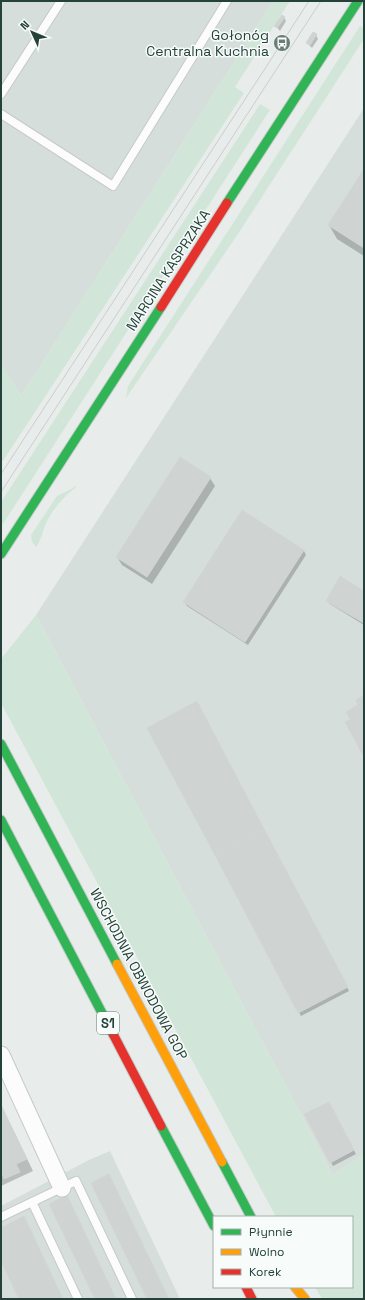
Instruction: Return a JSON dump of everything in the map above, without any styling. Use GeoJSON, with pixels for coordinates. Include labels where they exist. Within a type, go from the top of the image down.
{"type":"FeatureCollection","features":[{"type":"Feature","properties":{"kind":"main road","name":"MARCINA KASPRZAKA"},"geometry":{"type":"LineString","coordinates":[[1,554],[358,1]]}},
{"type":"Feature","properties":{"kind":"main road","name":"WSCHODNIA OBWODOWA GOP"},"geometry":{"type":"LineString","coordinates":[[1,744],[250,1216]]}},
{"type":"Feature","properties":{"kind":"main road","name":"S1"},"geometry":{"type":"LineString","coordinates":[[1,820],[213,1224]]}},
{"type":"Feature","properties":{"kind":"main road"},"geometry":{"type":"LineString","coordinates":[[246,1288],[252,1299]]}},
{"type":"Feature","properties":{"kind":"main road"},"geometry":{"type":"LineString","coordinates":[[288,1288],[294,1299]]}},
{"type":"Feature","properties":{"kind":"main road"},"geometry":{"type":"LineString","coordinates":[[296,1288],[304,1299]]}},
{"type":"Feature","properties":{"kind":"street"},"geometry":{"type":"LineString","coordinates":[[1,1055],[62,1188]]}},
{"type":"Feature","properties":{"kind":"lane"},"geometry":{"type":"LineString","coordinates":[[1,94],[61,1]]}},
{"type":"Feature","properties":{"kind":"lane"},"geometry":{"type":"LineString","coordinates":[[1,114],[112,186],[227,1]]}},
{"type":"Feature","properties":{"kind":"lane"},"geometry":{"type":"LineString","coordinates":[[1,1217],[76,1181],[132,1299]]}},
{"type":"Feature","properties":{"kind":"lane"},"geometry":{"type":"LineString","coordinates":[[32,1202],[78,1299]]}},
{"type":"Feature","properties":{"kind":"shaded area"},"geometry":{"type":"Polygon","coordinates":[[[1,1],[273,1],[21,396],[1,364],[1,1]]]}},
{"type":"Feature","properties":{"kind":"shaded area"},"geometry":{"type":"Polygon","coordinates":[[[364,108],[364,1154],[333,1175],[36,615],[364,108]]]}},
{"type":"Feature","properties":{"kind":"shaded area"},"geometry":{"type":"Polygon","coordinates":[[[110,1151],[180,1299],[1,1299],[1,1206],[89,1160],[110,1151]]]}},
{"type":"Feature","properties":{"kind":"green space"},"geometry":{"type":"Polygon","coordinates":[[[273,1],[290,1],[235,87],[244,93],[1,464],[1,364],[21,396],[273,1]]]}},
{"type":"Feature","properties":{"kind":"green space"},"geometry":{"type":"Polygon","coordinates":[[[360,26],[364,29],[364,39],[240,231],[126,398],[128,386],[360,26]]]}},
{"type":"Feature","properties":{"kind":"green space"},"geometry":{"type":"Polygon","coordinates":[[[260,104],[270,110],[1,527],[1,502],[260,104]]]}},
{"type":"Feature","properties":{"kind":"green space"},"geometry":{"type":"Polygon","coordinates":[[[74,486],[76,487],[53,511],[36,547],[32,542],[31,535],[57,496],[73,488],[74,486]]]}},
{"type":"Feature","properties":{"kind":"green space"},"geometry":{"type":"Polygon","coordinates":[[[36,615],[333,1175],[364,1154],[364,1299],[322,1299],[316,1288],[353,1288],[353,1216],[275,1216],[1,703],[1,659],[36,615]]]}},
{"type":"Feature","properties":{"kind":"building"},"geometry":{"type":"Polygon","coordinates":[[[282,15],[285,17],[277,28],[274,26],[282,15]]]}},
{"type":"Feature","properties":{"kind":"building"},"geometry":{"type":"Polygon","coordinates":[[[313,32],[317,34],[310,45],[306,43],[313,32]]]}},
{"type":"Feature","properties":{"kind":"building"},"geometry":{"type":"Polygon","coordinates":[[[364,169],[364,248],[328,225],[364,169]]]}},
{"type":"Feature","properties":{"kind":"building"},"geometry":{"type":"Polygon","coordinates":[[[180,457],[211,477],[147,577],[116,557],[180,457]]]}},
{"type":"Feature","properties":{"kind":"building"},"geometry":{"type":"Polygon","coordinates":[[[242,510],[304,550],[245,642],[183,602],[242,510]]]}},
{"type":"Feature","properties":{"kind":"building"},"geometry":{"type":"Polygon","coordinates":[[[340,576],[364,591],[364,623],[326,601],[340,576]]]}},
{"type":"Feature","properties":{"kind":"building"},"geometry":{"type":"Polygon","coordinates":[[[364,695],[364,712],[351,720],[346,712],[358,705],[356,700],[364,695]]]}},
{"type":"Feature","properties":{"kind":"building"},"geometry":{"type":"Polygon","coordinates":[[[197,701],[264,829],[215,855],[147,728],[197,701]]]}},
{"type":"Feature","properties":{"kind":"building"},"geometry":{"type":"Polygon","coordinates":[[[364,712],[364,757],[345,722],[364,712]]]}},
{"type":"Feature","properties":{"kind":"building"},"geometry":{"type":"Polygon","coordinates":[[[264,829],[348,987],[298,1013],[215,855],[264,829]]]}},
{"type":"Feature","properties":{"kind":"building"},"geometry":{"type":"Polygon","coordinates":[[[329,1102],[354,1150],[330,1163],[304,1114],[329,1102]]]}},
{"type":"Feature","properties":{"kind":"building"},"geometry":{"type":"Polygon","coordinates":[[[1,1105],[27,1159],[1,1171],[1,1105]]]}},
{"type":"Feature","properties":{"kind":"building"},"geometry":{"type":"Polygon","coordinates":[[[16,1164],[20,1172],[4,1179],[1,1171],[16,1164]]]}},
{"type":"Feature","properties":{"kind":"building"},"geometry":{"type":"Polygon","coordinates":[[[109,1174],[169,1299],[147,1299],[91,1183],[109,1174]]]}},
{"type":"Feature","properties":{"kind":"building"},"geometry":{"type":"Polygon","coordinates":[[[67,1195],[116,1299],[95,1299],[49,1204],[67,1195]]]}},
{"type":"Feature","properties":{"kind":"building"},"geometry":{"type":"Polygon","coordinates":[[[24,1216],[63,1299],[19,1299],[1,1261],[1,1228],[24,1216]]]}},
{"type":"Feature","properties":{"kind":"tram line"},"geometry":{"type":"LineString","coordinates":[[1,474],[309,1]]}},
{"type":"Feature","properties":{"kind":"tram line"},"geometry":{"type":"LineString","coordinates":[[1,492],[321,1]]}},
{"type":"Feature","properties":{"kind":"traffic: fast"},"geometry":{"type":"LineString","coordinates":[[227,203],[358,1]]}},
{"type":"Feature","properties":{"kind":"traffic: fast"},"geometry":{"type":"LineString","coordinates":[[1,554],[161,307]]}},
{"type":"Feature","properties":{"kind":"traffic: fast"},"geometry":{"type":"LineString","coordinates":[[1,744],[117,964]]}},
{"type":"Feature","properties":{"kind":"traffic: fast"},"geometry":{"type":"LineString","coordinates":[[1,820],[113,1034]]}},
{"type":"Feature","properties":{"kind":"traffic: fast"},"geometry":{"type":"LineString","coordinates":[[161,1126],[213,1224]]}},
{"type":"Feature","properties":{"kind":"traffic: fast"},"geometry":{"type":"LineString","coordinates":[[222,1162],[250,1216]]}},
{"type":"Feature","properties":{"kind":"traffic: slow"},"geometry":{"type":"LineString","coordinates":[[117,964],[222,1162]]}},
{"type":"Feature","properties":{"kind":"traffic: slow"},"geometry":{"type":"LineString","coordinates":[[296,1288],[305,1299]]}},
{"type":"Feature","properties":{"kind":"traffic: jam"},"geometry":{"type":"LineString","coordinates":[[161,307],[227,203]]}},
{"type":"Feature","properties":{"kind":"traffic: jam"},"geometry":{"type":"LineString","coordinates":[[113,1034],[161,1126]]}},
{"type":"Feature","properties":{"kind":"traffic: jam"},"geometry":{"type":"LineString","coordinates":[[246,1288],[252,1299]]}},
{"type":"Feature","properties":{"kind":"place","name":"Gołonóg Centralna Kuchnia"},"geometry":{"type":"Point","coordinates":[282,43]}}]}
